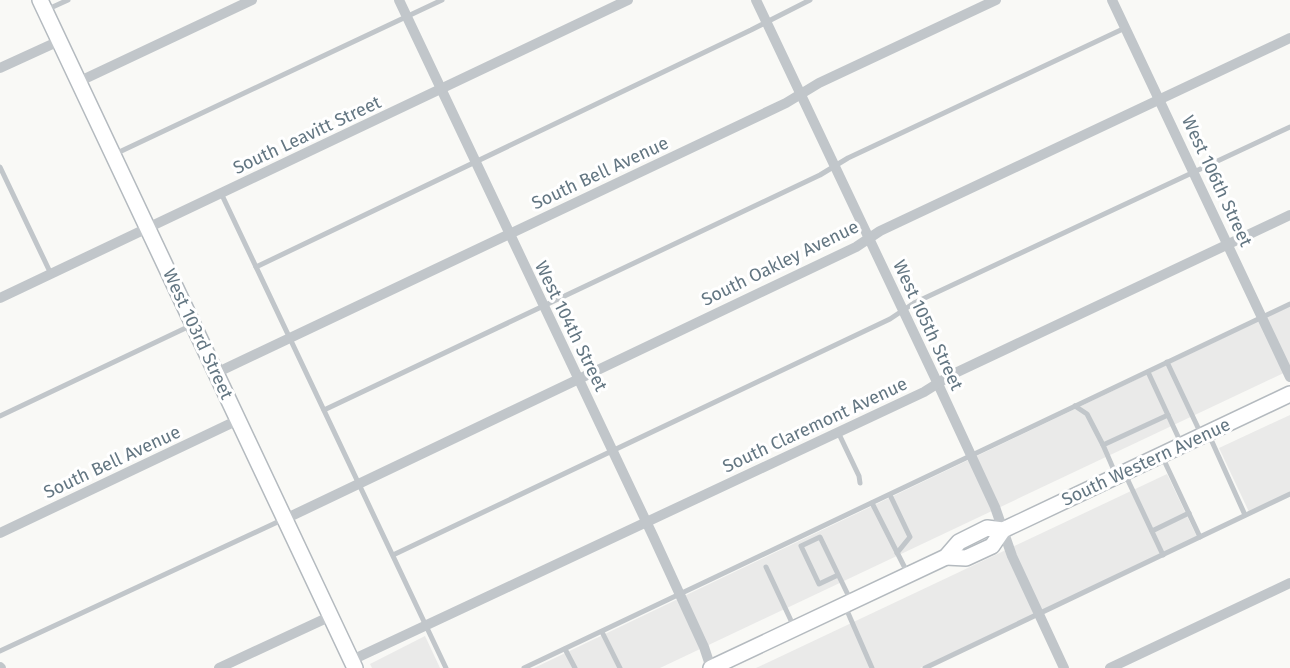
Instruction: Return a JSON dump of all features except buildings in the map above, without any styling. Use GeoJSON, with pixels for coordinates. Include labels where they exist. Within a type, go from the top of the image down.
{"type":"FeatureCollection","features":[{"type":"Feature","properties":{"kind":"main road","name":"West 103rd Street"},"geometry":{"type":"LineString","coordinates":[[42,5],[353,664]]}},
{"type":"Feature","properties":{"kind":"main road","name":"South Western Avenue"},"geometry":{"type":"LineString","coordinates":[[711,668],[946,557],[959,542],[987,528],[1003,530],[1290,394]]}},
{"type":"Feature","properties":{"kind":"street"},"geometry":{"type":"LineString","coordinates":[[78,82],[252,0]]}},
{"type":"Feature","properties":{"kind":"street","name":"West 104th Street"},"geometry":{"type":"LineString","coordinates":[[399,0],[647,522],[704,647],[711,668]]}},
{"type":"Feature","properties":{"kind":"street","name":"South Leavitt Street"},"geometry":{"type":"LineString","coordinates":[[0,298],[628,0]]}},
{"type":"Feature","properties":{"kind":"street","name":"West 105th Street"},"geometry":{"type":"LineString","coordinates":[[756,0],[995,507],[1012,556],[1064,668]]}},
{"type":"Feature","properties":{"kind":"street","name":"South Bell Avenue"},"geometry":{"type":"LineString","coordinates":[[216,373],[776,108],[819,82],[996,0]]}},
{"type":"Feature","properties":{"kind":"street","name":"West 106th Street"},"geometry":{"type":"LineString","coordinates":[[1112,0],[1290,377]]}},
{"type":"Feature","properties":{"kind":"street","name":"South Oakley Avenue"},"geometry":{"type":"LineString","coordinates":[[285,519],[856,247],[880,231],[1290,38]]}},
{"type":"Feature","properties":{"kind":"street"},"geometry":{"type":"LineString","coordinates":[[0,68],[59,40]]}},
{"type":"Feature","properties":{"kind":"street","name":"South Claremont Avenue"},"geometry":{"type":"LineString","coordinates":[[353,664],[426,626],[924,392],[962,370],[1290,215]]}},
{"type":"Feature","properties":{"kind":"street","name":"South Bell Avenue"},"geometry":{"type":"LineString","coordinates":[[0,533],[238,420]]}},
{"type":"Feature","properties":{"kind":"street"},"geometry":{"type":"LineString","coordinates":[[1110,668],[1290,583]]}},
{"type":"Feature","properties":{"kind":"street"},"geometry":{"type":"LineString","coordinates":[[219,668],[331,616]]}},
{"type":"Feature","properties":{"kind":"lane"},"geometry":{"type":"LineString","coordinates":[[42,5],[68,0]]}},
{"type":"Feature","properties":{"kind":"lane"},"geometry":{"type":"LineString","coordinates":[[113,155],[442,0]]}},
{"type":"Feature","properties":{"kind":"lane"},"geometry":{"type":"LineString","coordinates":[[256,267],[810,0]]}},
{"type":"Feature","properties":{"kind":"lane"},"geometry":{"type":"LineString","coordinates":[[324,410],[820,175],[848,158],[1125,28]]}},
{"type":"Feature","properties":{"kind":"lane"},"geometry":{"type":"LineString","coordinates":[[393,555],[890,319],[914,303],[1290,127]]}},
{"type":"Feature","properties":{"kind":"lane"},"geometry":{"type":"LineString","coordinates":[[0,167],[3,180],[51,274]]}},
{"type":"Feature","properties":{"kind":"lane"},"geometry":{"type":"LineString","coordinates":[[221,194],[446,668]]}},
{"type":"Feature","properties":{"kind":"lane"},"geometry":{"type":"LineString","coordinates":[[524,668],[534,666],[565,649],[1290,304]]}},
{"type":"Feature","properties":{"kind":"lane"},"geometry":{"type":"LineString","coordinates":[[0,416],[193,324]]}},
{"type":"Feature","properties":{"kind":"lane"},"geometry":{"type":"LineString","coordinates":[[1167,362],[1245,515]]}},
{"type":"Feature","properties":{"kind":"lane"},"geometry":{"type":"LineString","coordinates":[[1148,372],[1182,445]]}},
{"type":"Feature","properties":{"kind":"lane"},"geometry":{"type":"LineString","coordinates":[[1075,406],[1087,414],[1152,531],[1162,555]]}},
{"type":"Feature","properties":{"kind":"lane"},"geometry":{"type":"LineString","coordinates":[[1103,445],[1168,415]]}},
{"type":"Feature","properties":{"kind":"lane"},"geometry":{"type":"LineString","coordinates":[[838,432],[859,476],[860,483]]}},
{"type":"Feature","properties":{"kind":"lane"},"geometry":{"type":"LineString","coordinates":[[1161,455],[1200,537]]}},
{"type":"Feature","properties":{"kind":"lane"},"geometry":{"type":"LineString","coordinates":[[925,668],[1290,494]]}},
{"type":"Feature","properties":{"kind":"lane"},"geometry":{"type":"LineString","coordinates":[[890,495],[910,537],[897,553]]}},
{"type":"Feature","properties":{"kind":"lane"},"geometry":{"type":"LineString","coordinates":[[872,503],[908,575]]}},
{"type":"Feature","properties":{"kind":"lane"},"geometry":{"type":"LineString","coordinates":[[1152,531],[1189,513]]}},
{"type":"Feature","properties":{"kind":"lane"},"geometry":{"type":"LineString","coordinates":[[0,651],[285,519]]}},
{"type":"Feature","properties":{"kind":"lane"},"geometry":{"type":"LineString","coordinates":[[838,575],[819,584],[801,546],[819,537],[838,575],[872,668]]}},
{"type":"Feature","properties":{"kind":"lane"},"geometry":{"type":"LineString","coordinates":[[766,567],[795,628]]}},
{"type":"Feature","properties":{"kind":"lane"},"geometry":{"type":"LineString","coordinates":[[602,632],[620,668]]}},
{"type":"Feature","properties":{"kind":"lane"},"geometry":{"type":"LineString","coordinates":[[565,649],[575,668]]}},
{"type":"Feature","properties":{"kind":"shaded area"},"geometry":{"type":"Polygon","coordinates":[[[1290,306],[1290,370],[660,668],[534,668],[1290,306]]]}},
{"type":"Feature","properties":{"kind":"shaded area"},"geometry":{"type":"Polygon","coordinates":[[[1290,415],[1290,495],[1250,514],[1219,448],[1290,415]]]}},
{"type":"Feature","properties":{"kind":"shaded area"},"geometry":{"type":"Polygon","coordinates":[[[1167,474],[1197,537],[920,668],[756,668],[1167,474]]]}},
{"type":"Feature","properties":{"kind":"shaded area"},"geometry":{"type":"Polygon","coordinates":[[[425,636],[440,668],[372,668],[370,664],[425,636]]]}}]}
